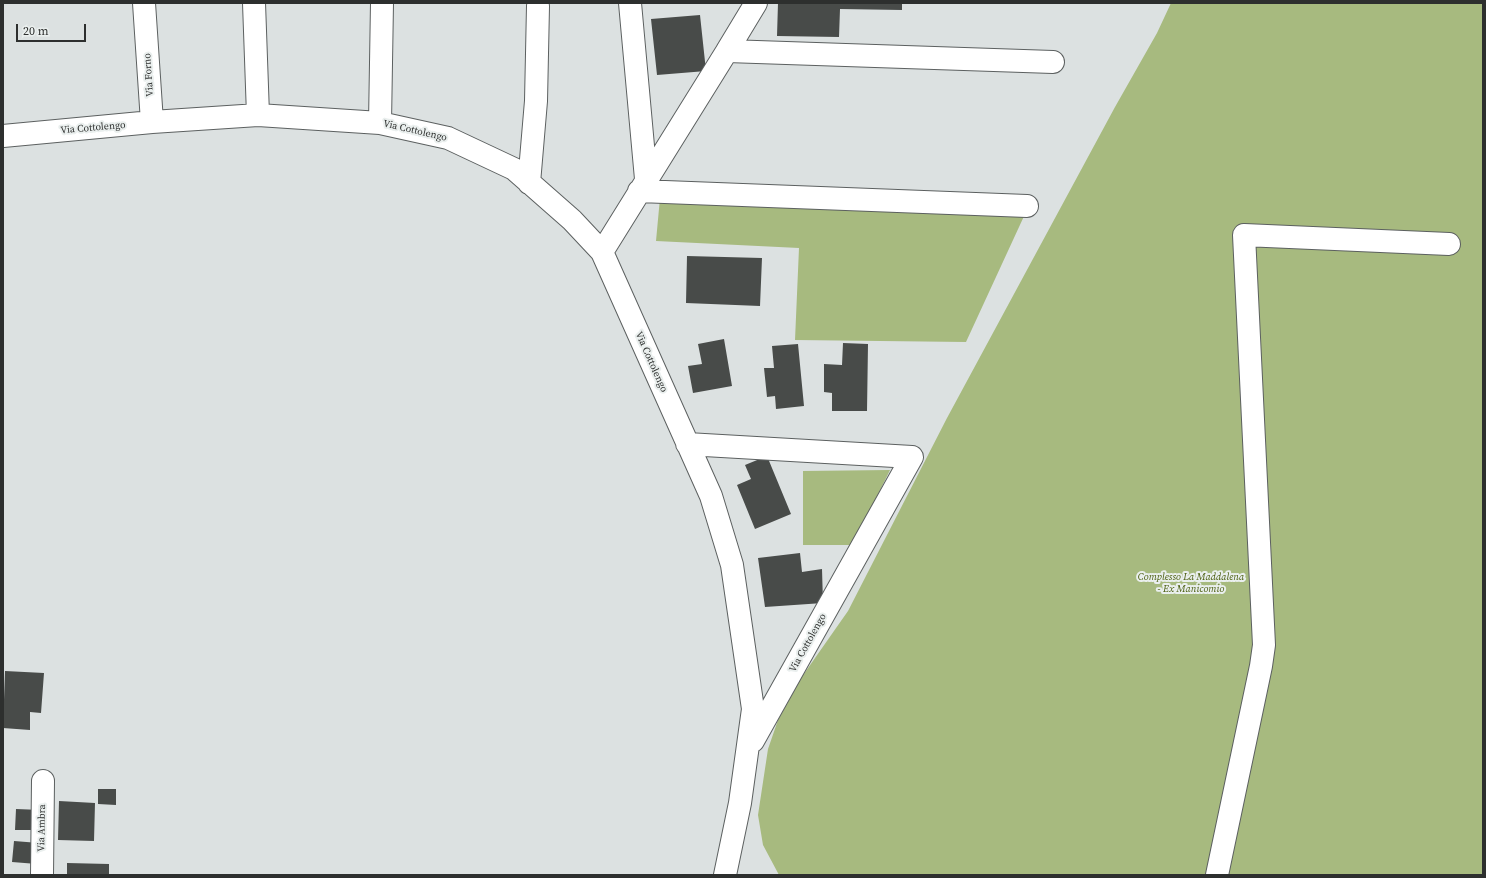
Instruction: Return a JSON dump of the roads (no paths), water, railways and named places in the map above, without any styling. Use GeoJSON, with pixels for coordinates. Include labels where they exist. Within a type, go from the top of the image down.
{"type":"FeatureCollection","features":[{"type":"Feature","properties":{"kind":"street","name":"Via Forno"},"geometry":{"type":"LineString","coordinates":[[144,3],[152,122]]}},
{"type":"Feature","properties":{"kind":"street"},"geometry":{"type":"LineString","coordinates":[[254,3],[258,115]]}},
{"type":"Feature","properties":{"kind":"street"},"geometry":{"type":"LineString","coordinates":[[380,123],[382,3]]}},
{"type":"Feature","properties":{"kind":"street"},"geometry":{"type":"LineString","coordinates":[[630,3],[642,185]]}},
{"type":"Feature","properties":{"kind":"street"},"geometry":{"type":"LineString","coordinates":[[602,252],[642,185],[756,3]]}},
{"type":"Feature","properties":{"kind":"street"},"geometry":{"type":"LineString","coordinates":[[529,183],[536,101],[538,6]]}},
{"type":"Feature","properties":{"kind":"street"},"geometry":{"type":"LineString","coordinates":[[727,51],[1053,62]]}},
{"type":"Feature","properties":{"kind":"street","name":"Via Cottolengo"},"geometry":{"type":"LineString","coordinates":[[3,136],[152,122],[258,115],[380,123],[448,138],[514,169],[572,220],[602,252],[711,496],[732,565],[753,709],[740,803],[725,875]]}},
{"type":"Feature","properties":{"kind":"street"},"geometry":{"type":"LineString","coordinates":[[642,185],[1027,206]]}},
{"type":"Feature","properties":{"kind":"street"},"geometry":{"type":"LineString","coordinates":[[1217,875],[1261,666],[1264,645],[1244,235],[1449,244]]}},
{"type":"Feature","properties":{"kind":"street","name":"Via Cottolengo"},"geometry":{"type":"LineString","coordinates":[[687,444],[912,457],[747,753]]}},
{"type":"Feature","properties":{"kind":"street","name":"Via Ambra"},"geometry":{"type":"LineString","coordinates":[[42,875],[43,782]]}},
{"type":"Feature","properties":{"kind":"park label","name":"Complesso La Maddalena - Ex Manicomio"},"geometry":{"type":"Point","coordinates":[1191,582]}}]}
